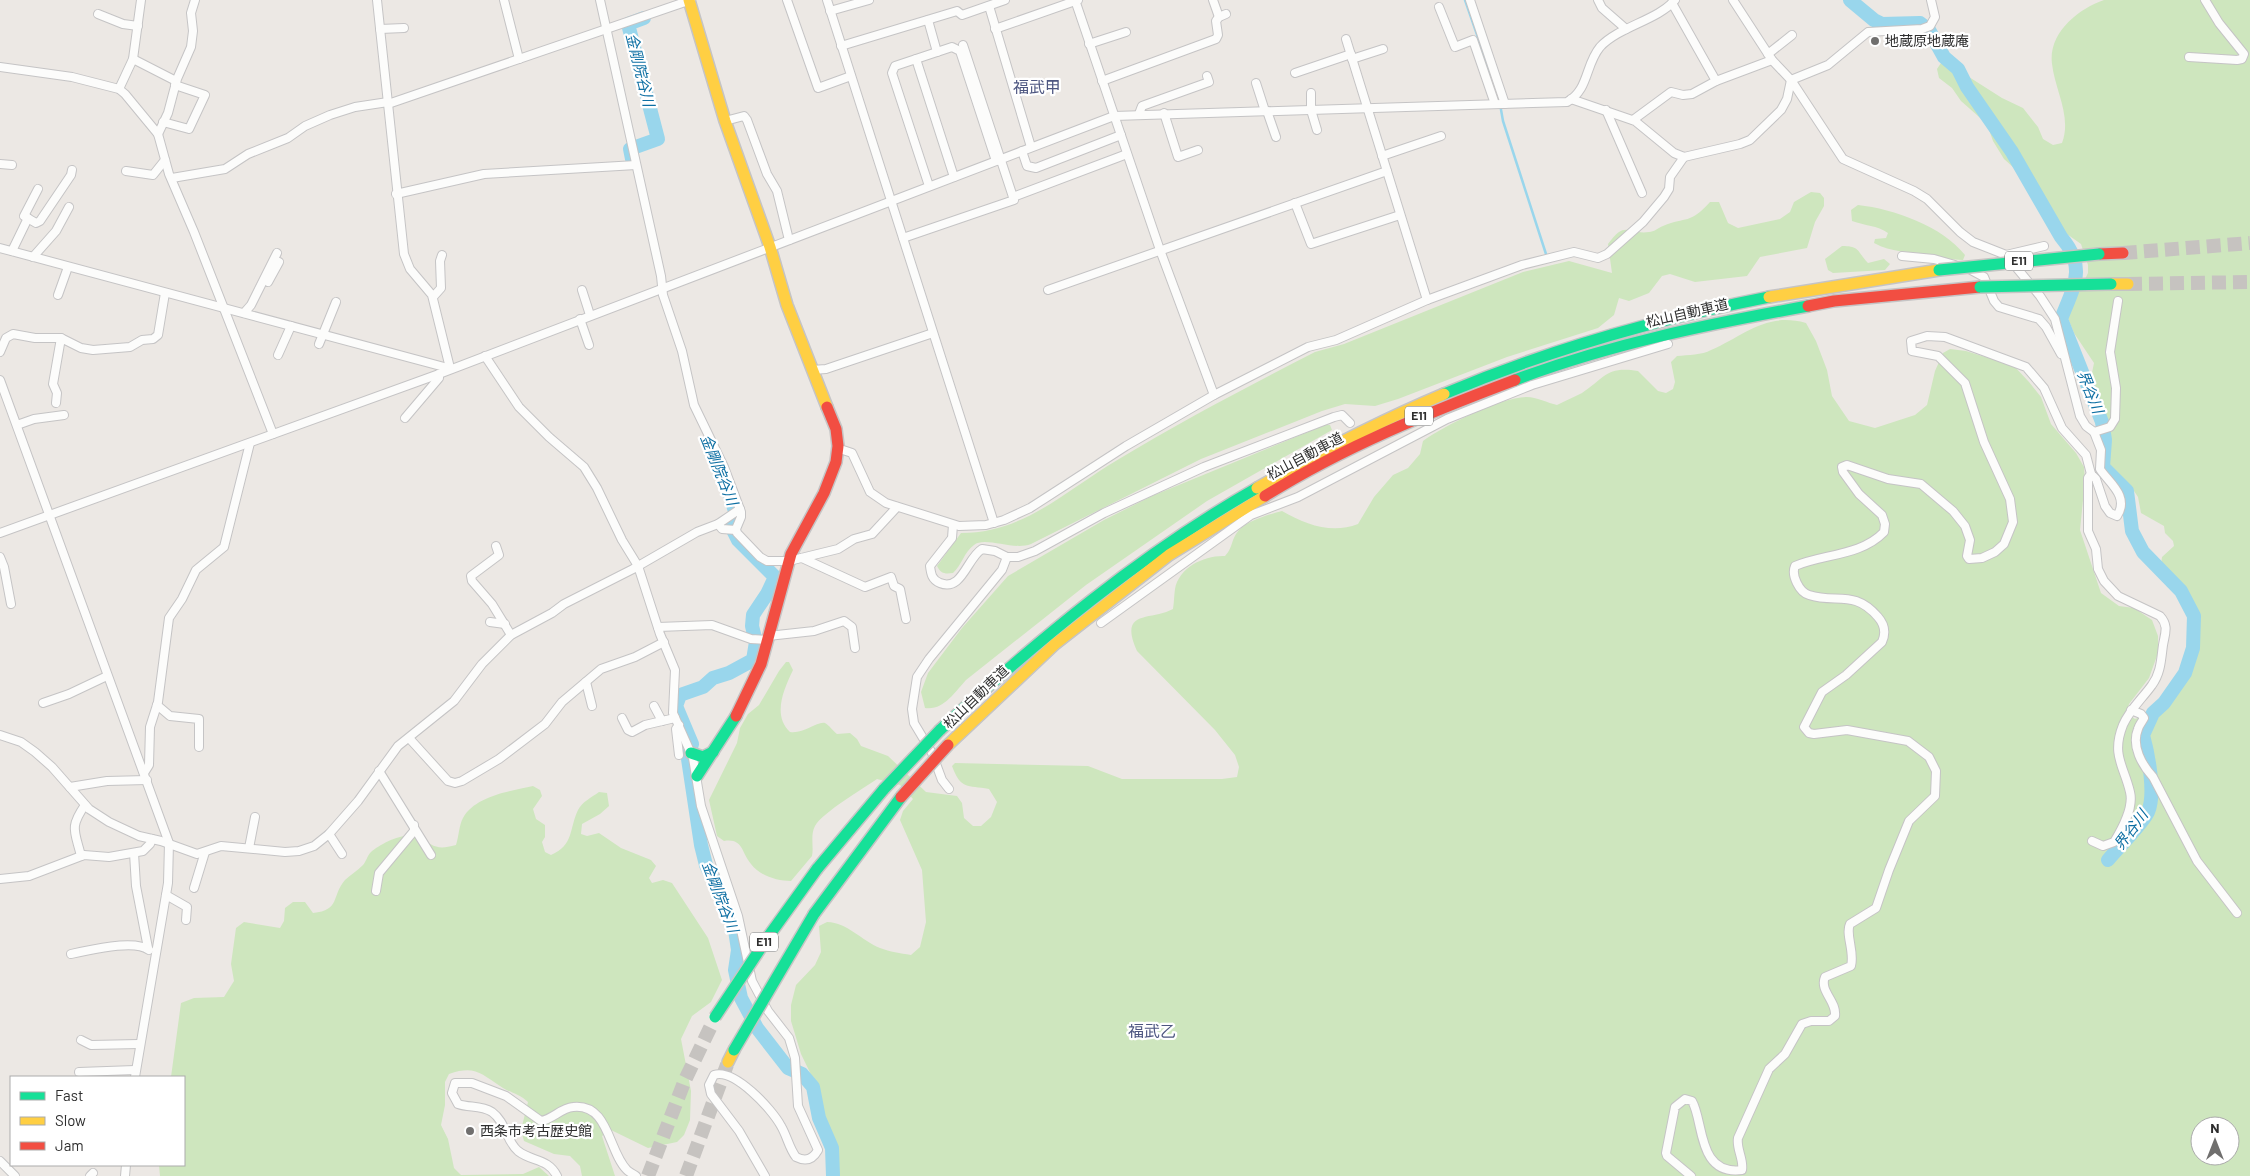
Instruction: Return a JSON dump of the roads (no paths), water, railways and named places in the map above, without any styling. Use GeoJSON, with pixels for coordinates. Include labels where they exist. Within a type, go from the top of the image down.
{"type":"FeatureCollection","features":[{"type":"Feature","properties":{"kind":"main road"},"geometry":{"type":"LineString","coordinates":[[690,0],[724,122],[770,247],[788,305],[836,429],[840,449],[834,474],[804,524],[789,561],[761,663],[748,695],[697,776]]}},
{"type":"Feature","properties":{"kind":"main road","name":"松山自動車道"},"geometry":{"type":"LineString","coordinates":[[713,1022],[768,937],[817,869],[884,790],[940,730],[1023,654],[1142,560],[1252,488],[1386,419],[1513,367],[1615,334],[1753,300],[1939,270],[2123,252]]}},
{"type":"Feature","properties":{"kind":"main road","name":"松山自動車道"},"geometry":{"type":"LineString","coordinates":[[728,1062],[814,914],[902,797],[948,745],[993,698],[1043,654],[1140,576],[1256,499],[1390,429],[1512,378],[1651,336],[1803,304],[1895,292],[1980,287],[2128,284]]}},
{"type":"Feature","properties":{"kind":"main road"},"geometry":{"type":"LineString","coordinates":[[691,753],[702,757],[713,752]]}},
{"type":"Feature","properties":{"kind":"street"},"geometry":{"type":"LineString","coordinates":[[119,89],[133,59],[141,0]]}},
{"type":"Feature","properties":{"kind":"street"},"geometry":{"type":"LineString","coordinates":[[158,134],[168,113],[176,83],[191,47],[193,31],[191,13],[195,0]]}},
{"type":"Feature","properties":{"kind":"street"},"geometry":{"type":"LineString","coordinates":[[377,0],[396,194],[406,262],[433,296],[449,368]]}},
{"type":"Feature","properties":{"kind":"street"},"geometry":{"type":"LineString","coordinates":[[504,0],[519,58]]}},
{"type":"Feature","properties":{"kind":"street"},"geometry":{"type":"LineString","coordinates":[[0,735],[26,745],[52,767],[85,805],[124,830],[169,843],[197,854],[221,846],[285,852],[299,851],[314,846],[329,834],[358,800],[398,746],[454,702],[482,664],[510,636],[552,613],[564,604],[638,566],[697,532],[727,528],[742,517],[737,511],[724,467],[694,405],[682,351],[662,288],[600,0]]}},
{"type":"Feature","properties":{"kind":"street"},"geometry":{"type":"LineString","coordinates":[[172,178],[225,169],[248,154],[288,138],[305,126],[330,115],[355,107],[388,103],[690,0]]}},
{"type":"Feature","properties":{"kind":"street"},"geometry":{"type":"LineString","coordinates":[[787,0],[818,88],[851,76]]}},
{"type":"Feature","properties":{"kind":"street"},"geometry":{"type":"LineString","coordinates":[[827,0],[994,524]]}},
{"type":"Feature","properties":{"kind":"street"},"geometry":{"type":"LineString","coordinates":[[830,11],[869,0]]}},
{"type":"Feature","properties":{"kind":"street"},"geometry":{"type":"LineString","coordinates":[[842,46],[956,11],[962,15],[1003,0]]}},
{"type":"Feature","properties":{"kind":"street"},"geometry":{"type":"LineString","coordinates":[[995,29],[1076,0],[1120,136],[1214,396]]}},
{"type":"Feature","properties":{"kind":"street"},"geometry":{"type":"LineString","coordinates":[[1102,81],[1216,39],[1218,35],[1216,21],[1222,15],[1213,0]]}},
{"type":"Feature","properties":{"kind":"street"},"geometry":{"type":"LineString","coordinates":[[1470,0],[1500,104]]}},
{"type":"Feature","properties":{"kind":"street"},"geometry":{"type":"LineString","coordinates":[[1598,0],[1602,8],[1626,29]]}},
{"type":"Feature","properties":{"kind":"street"},"geometry":{"type":"LineString","coordinates":[[1691,1176],[1667,1156],[1666,1153],[1675,1106],[1685,1099],[1692,1101],[1696,1107],[1701,1142],[1708,1162],[1722,1173],[1731,1174],[1742,1170],[1743,1163],[1737,1145],[1738,1138],[1769,1069],[1785,1054],[1802,1024],[1811,1021],[1829,1021],[1835,1016],[1833,1002],[1824,986],[1825,977],[1851,966],[1853,950],[1848,928],[1850,924],[1876,908],[1888,870],[1909,821],[1913,814],[1932,800],[1937,790],[1937,780],[1933,764],[1923,751],[1908,741],[1847,730],[1814,734],[1805,730],[1804,727],[1822,692],[1846,675],[1882,642],[1884,637],[1882,622],[1863,604],[1846,598],[1810,596],[1801,590],[1794,575],[1795,566],[1843,554],[1871,541],[1884,532],[1884,520],[1875,508],[1859,494],[1843,472],[1842,467],[1846,465],[1888,479],[1921,484],[1953,511],[1965,526],[1970,540],[1969,559],[1982,558],[1995,552],[2004,544],[2012,528],[2013,510],[2010,499],[1984,442],[1968,389],[1962,378],[1938,356],[1912,351],[1911,341],[1936,335],[2014,360],[2026,367],[2044,388],[2062,428],[2086,456],[2091,474],[2096,479],[2105,506],[2110,513],[2117,516],[2120,508],[2115,486],[2100,469],[2101,450],[2095,432],[2086,426],[2080,416],[2055,319],[2040,296],[2006,255],[1973,242],[1960,232],[1927,199],[1914,191],[1843,159],[1791,80],[1770,57],[1733,0]]}},
{"type":"Feature","properties":{"kind":"street"},"geometry":{"type":"LineString","coordinates":[[1791,80],[1828,65],[1868,32],[1922,29],[1930,26],[1935,17],[1931,0]]}},
{"type":"Feature","properties":{"kind":"street"},"geometry":{"type":"LineString","coordinates":[[2189,57],[2237,60],[2242,59],[2244,54],[2219,23],[2205,0]]}},
{"type":"Feature","properties":{"kind":"street"},"geometry":{"type":"LineString","coordinates":[[0,533],[439,374],[449,368],[485,356],[1114,116],[1561,102],[1571,99],[1581,90],[1590,65],[1600,48],[1626,29],[1669,3],[1716,81]]}},
{"type":"Feature","properties":{"kind":"street"},"geometry":{"type":"LineString","coordinates":[[989,6],[1031,147]]}},
{"type":"Feature","properties":{"kind":"street"},"geometry":{"type":"LineString","coordinates":[[1440,6],[1454,47],[1473,40],[1500,104]]}},
{"type":"Feature","properties":{"kind":"street"},"geometry":{"type":"LineString","coordinates":[[98,14],[123,24],[138,26]]}},
{"type":"Feature","properties":{"kind":"street"},"geometry":{"type":"LineString","coordinates":[[928,20],[938,52]]}},
{"type":"Feature","properties":{"kind":"street"},"geometry":{"type":"LineString","coordinates":[[380,29],[404,28]]}},
{"type":"Feature","properties":{"kind":"street"},"geometry":{"type":"LineString","coordinates":[[1089,44],[1126,32]]}},
{"type":"Feature","properties":{"kind":"street"},"geometry":{"type":"LineString","coordinates":[[1633,120],[1671,92],[1683,95],[1692,94],[1770,57],[1792,35]]}},
{"type":"Feature","properties":{"kind":"street"},"geometry":{"type":"LineString","coordinates":[[1346,39],[1427,300]]}},
{"type":"Feature","properties":{"kind":"street"},"geometry":{"type":"LineString","coordinates":[[963,45],[998,160]]}},
{"type":"Feature","properties":{"kind":"street"},"geometry":{"type":"LineString","coordinates":[[903,238],[1014,200],[960,51],[952,48],[895,66],[892,73],[929,186]]}},
{"type":"Feature","properties":{"kind":"street"},"geometry":{"type":"LineString","coordinates":[[1295,73],[1383,49]]}},
{"type":"Feature","properties":{"kind":"street"},"geometry":{"type":"LineString","coordinates":[[133,59],[176,83],[205,95],[189,130],[163,122]]}},
{"type":"Feature","properties":{"kind":"street"},"geometry":{"type":"LineString","coordinates":[[916,59],[954,176]]}},
{"type":"Feature","properties":{"kind":"street"},"geometry":{"type":"LineString","coordinates":[[0,67],[72,77],[119,89],[158,134],[165,160],[273,434]]}},
{"type":"Feature","properties":{"kind":"street"},"geometry":{"type":"LineString","coordinates":[[1139,114],[1142,106],[1209,82],[1207,76]]}},
{"type":"Feature","properties":{"kind":"street"},"geometry":{"type":"LineString","coordinates":[[1571,99],[1633,120],[1674,153],[1684,157],[1750,140],[1781,110],[1787,99],[1791,80]]}},
{"type":"Feature","properties":{"kind":"street"},"geometry":{"type":"LineString","coordinates":[[1256,83],[1276,137]]}},
{"type":"Feature","properties":{"kind":"street"},"geometry":{"type":"LineString","coordinates":[[1311,93],[1311,110],[1317,130]]}},
{"type":"Feature","properties":{"kind":"street"},"geometry":{"type":"LineString","coordinates":[[1606,110],[1642,193]]}},
{"type":"Feature","properties":{"kind":"street"},"geometry":{"type":"LineString","coordinates":[[1164,113],[1178,157],[1198,150]]}},
{"type":"Feature","properties":{"kind":"street"},"geometry":{"type":"LineString","coordinates":[[724,122],[744,116],[747,120],[767,174],[777,191],[788,240]]}},
{"type":"Feature","properties":{"kind":"street"},"geometry":{"type":"LineString","coordinates":[[1022,151],[1026,166],[1036,168],[1120,136]]}},
{"type":"Feature","properties":{"kind":"street"},"geometry":{"type":"LineString","coordinates":[[1382,156],[1441,136]]}},
{"type":"Feature","properties":{"kind":"street"},"geometry":{"type":"LineString","coordinates":[[1013,197],[1127,154]]}},
{"type":"Feature","properties":{"kind":"street"},"geometry":{"type":"LineString","coordinates":[[840,449],[849,451],[855,457],[870,492],[880,501],[953,525],[994,524],[1030,508],[1126,446],[1214,396],[1308,347],[1336,340],[1427,300],[1522,265],[1574,252],[1598,258],[1607,254],[1643,222],[1664,197],[1669,189],[1670,177],[1684,157]]}},
{"type":"Feature","properties":{"kind":"street"},"geometry":{"type":"LineString","coordinates":[[126,171],[153,175],[165,160]]}},
{"type":"Feature","properties":{"kind":"street"},"geometry":{"type":"LineString","coordinates":[[0,164],[12,165]]}},
{"type":"Feature","properties":{"kind":"street"},"geometry":{"type":"LineString","coordinates":[[396,194],[484,174],[636,165]]}},
{"type":"Feature","properties":{"kind":"street"},"geometry":{"type":"LineString","coordinates":[[38,189],[24,216],[36,222],[40,221],[71,175],[72,170]]}},
{"type":"Feature","properties":{"kind":"street"},"geometry":{"type":"LineString","coordinates":[[1048,290],[1387,171]]}},
{"type":"Feature","properties":{"kind":"street"},"geometry":{"type":"LineString","coordinates":[[1295,203],[1311,244],[1400,215]]}},
{"type":"Feature","properties":{"kind":"street"},"geometry":{"type":"LineString","coordinates":[[32,257],[56,231],[70,207]]}},
{"type":"Feature","properties":{"kind":"street"},"geometry":{"type":"LineString","coordinates":[[12,251],[28,218]]}},
{"type":"Feature","properties":{"kind":"street"},"geometry":{"type":"LineString","coordinates":[[2006,255],[2044,246]]}},
{"type":"Feature","properties":{"kind":"street"},"geometry":{"type":"LineString","coordinates":[[0,248],[449,368]]}},
{"type":"Feature","properties":{"kind":"street"},"geometry":{"type":"LineString","coordinates":[[247,314],[277,252]]}},
{"type":"Feature","properties":{"kind":"street"},"geometry":{"type":"LineString","coordinates":[[433,296],[441,288],[440,260],[442,256]]}},
{"type":"Feature","properties":{"kind":"street"},"geometry":{"type":"LineString","coordinates":[[1902,256],[1934,259],[1980,273],[1984,277],[1994,301],[1999,307],[2039,319],[2046,327],[2064,358]]}},
{"type":"Feature","properties":{"kind":"street"},"geometry":{"type":"LineString","coordinates":[[247,314],[279,262]]}},
{"type":"Feature","properties":{"kind":"street"},"geometry":{"type":"LineString","coordinates":[[58,295],[68,266]]}},
{"type":"Feature","properties":{"kind":"street"},"geometry":{"type":"LineString","coordinates":[[582,290],[590,315]]}},
{"type":"Feature","properties":{"kind":"street"},"geometry":{"type":"LineString","coordinates":[[0,352],[9,335],[61,338],[81,348],[93,350],[130,347],[142,340],[153,339],[158,335],[165,293]]}},
{"type":"Feature","properties":{"kind":"street"},"geometry":{"type":"LineString","coordinates":[[319,344],[336,302]]}},
{"type":"Feature","properties":{"kind":"street"},"geometry":{"type":"LineString","coordinates":[[2095,432],[2110,427],[2115,419],[2116,378],[2110,352],[2118,302]]}},
{"type":"Feature","properties":{"kind":"street"},"geometry":{"type":"LineString","coordinates":[[580,319],[589,346]]}},
{"type":"Feature","properties":{"kind":"street"},"geometry":{"type":"LineString","coordinates":[[278,355],[290,326]]}},
{"type":"Feature","properties":{"kind":"street"},"geometry":{"type":"LineString","coordinates":[[812,370],[826,369],[933,332]]}},
{"type":"Feature","properties":{"kind":"street"},"geometry":{"type":"LineString","coordinates":[[56,404],[56,393],[53,384],[61,338]]}},
{"type":"Feature","properties":{"kind":"street"},"geometry":{"type":"LineString","coordinates":[[1101,622],[1251,516],[1298,496],[1447,419],[1532,385],[1668,344]]}},
{"type":"Feature","properties":{"kind":"street"},"geometry":{"type":"LineString","coordinates":[[485,356],[519,407],[584,467],[597,488],[622,540],[638,566],[658,627],[675,670],[672,704],[691,753],[697,776],[700,806],[738,916],[752,982],[768,1011],[789,1038],[794,1050],[798,1106],[818,1150],[814,1156],[803,1160],[792,1152],[774,1115],[755,1095],[728,1076],[720,1073],[714,1075],[708,1085],[711,1094],[739,1131],[765,1176]]}},
{"type":"Feature","properties":{"kind":"street"},"geometry":{"type":"LineString","coordinates":[[405,418],[439,378],[439,374]]}},
{"type":"Feature","properties":{"kind":"street"},"geometry":{"type":"LineString","coordinates":[[0,380],[169,843],[170,862],[166,895],[135,1074],[79,1072]]}},
{"type":"Feature","properties":{"kind":"street"},"geometry":{"type":"LineString","coordinates":[[17,425],[34,419],[64,415]]}},
{"type":"Feature","properties":{"kind":"street"},"geometry":{"type":"LineString","coordinates":[[953,525],[952,538],[930,566],[932,576],[936,581],[948,585],[956,582],[971,558],[982,549],[995,551],[1006,557],[1018,557],[1035,551],[1104,513],[1204,467],[1271,439],[1342,415],[1350,423]]}},
{"type":"Feature","properties":{"kind":"street"},"geometry":{"type":"LineString","coordinates":[[145,776],[149,765],[150,727],[157,705],[169,618],[182,599],[196,570],[224,547],[250,443]]}},
{"type":"Feature","properties":{"kind":"street"},"geometry":{"type":"LineString","coordinates":[[1364,450],[1369,460]]}},
{"type":"Feature","properties":{"kind":"street"},"geometry":{"type":"LineString","coordinates":[[2091,474],[2088,478],[2087,520],[2088,531],[2096,549],[2098,569],[2104,581],[2118,596],[2156,613],[2166,624],[2158,673],[2153,684],[2131,710],[2121,729],[2118,752],[2130,793],[2126,818],[2114,842],[2103,846],[2092,841]]}},
{"type":"Feature","properties":{"kind":"street"},"geometry":{"type":"LineString","coordinates":[[727,528],[760,557],[768,561],[789,561],[838,548],[854,539],[872,534],[898,507]]}},
{"type":"Feature","properties":{"kind":"street"},"geometry":{"type":"LineString","coordinates":[[727,528],[737,511]]}},
{"type":"Feature","properties":{"kind":"street"},"geometry":{"type":"LineString","coordinates":[[496,546],[499,555],[471,576],[472,581],[492,604],[505,624],[510,636]]}},
{"type":"Feature","properties":{"kind":"street"},"geometry":{"type":"LineString","coordinates":[[0,557],[4,567],[11,604]]}},
{"type":"Feature","properties":{"kind":"street"},"geometry":{"type":"LineString","coordinates":[[949,789],[942,780],[932,753],[914,723],[912,709],[917,677],[1002,570],[1006,557]]}},
{"type":"Feature","properties":{"kind":"street"},"geometry":{"type":"LineString","coordinates":[[802,558],[865,587],[891,577],[894,586],[900,589],[906,619]]}},
{"type":"Feature","properties":{"kind":"street"},"geometry":{"type":"LineString","coordinates":[[658,627],[712,625],[751,638],[768,638],[814,631],[844,621],[852,627],[855,648]]}},
{"type":"Feature","properties":{"kind":"street"},"geometry":{"type":"LineString","coordinates":[[490,622],[505,624]]}},
{"type":"Feature","properties":{"kind":"street"},"geometry":{"type":"LineString","coordinates":[[410,738],[448,781],[459,782],[499,759],[544,724],[562,702],[606,666],[634,657],[664,642]]}},
{"type":"Feature","properties":{"kind":"street"},"geometry":{"type":"LineString","coordinates":[[43,703],[69,694],[107,676]]}},
{"type":"Feature","properties":{"kind":"street"},"geometry":{"type":"LineString","coordinates":[[586,682],[592,706]]}},
{"type":"Feature","properties":{"kind":"street"},"geometry":{"type":"LineString","coordinates":[[157,705],[170,716],[199,719],[199,747]]}},
{"type":"Feature","properties":{"kind":"street"},"geometry":{"type":"LineString","coordinates":[[654,706],[662,721]]}},
{"type":"Feature","properties":{"kind":"street"},"geometry":{"type":"LineString","coordinates":[[2131,710],[2141,714],[2144,718],[2136,735],[2136,748],[2144,767],[2153,777],[2197,861],[2237,913]]}},
{"type":"Feature","properties":{"kind":"street"},"geometry":{"type":"LineString","coordinates":[[622,718],[628,730],[632,732],[645,725],[662,721],[677,721]]}},
{"type":"Feature","properties":{"kind":"street"},"geometry":{"type":"LineString","coordinates":[[677,721],[679,755]]}},
{"type":"Feature","properties":{"kind":"street"},"geometry":{"type":"LineString","coordinates":[[379,771],[431,854]]}},
{"type":"Feature","properties":{"kind":"street"},"geometry":{"type":"LineString","coordinates":[[70,787],[107,780],[145,776]]}},
{"type":"Feature","properties":{"kind":"street"},"geometry":{"type":"LineString","coordinates":[[81,856],[74,826],[85,805]]}},
{"type":"Feature","properties":{"kind":"street"},"geometry":{"type":"LineString","coordinates":[[249,848],[255,817]]}},
{"type":"Feature","properties":{"kind":"street"},"geometry":{"type":"LineString","coordinates":[[376,891],[379,873],[414,831],[414,825]]}},
{"type":"Feature","properties":{"kind":"street"},"geometry":{"type":"LineString","coordinates":[[329,834],[342,854]]}},
{"type":"Feature","properties":{"kind":"street"},"geometry":{"type":"LineString","coordinates":[[0,879],[28,876],[81,856],[109,857],[134,853],[148,848],[152,838]]}},
{"type":"Feature","properties":{"kind":"street"},"geometry":{"type":"LineString","coordinates":[[194,888],[205,852]]}},
{"type":"Feature","properties":{"kind":"street"},"geometry":{"type":"LineString","coordinates":[[134,853],[136,886],[148,948],[155,957]]}},
{"type":"Feature","properties":{"kind":"street"},"geometry":{"type":"LineString","coordinates":[[166,895],[186,907],[186,920]]}},
{"type":"Feature","properties":{"kind":"street"},"geometry":{"type":"LineString","coordinates":[[71,954],[115,946],[148,948]]}},
{"type":"Feature","properties":{"kind":"street"},"geometry":{"type":"LineString","coordinates":[[82,1040],[91,1045],[139,1044]]}},
{"type":"Feature","properties":{"kind":"street"},"geometry":{"type":"LineString","coordinates":[[557,1176],[545,1162],[520,1152],[514,1147],[504,1125],[492,1112],[482,1107],[458,1104],[452,1093],[456,1083],[472,1083],[506,1096],[541,1120],[549,1119],[570,1107],[578,1107],[592,1112],[605,1126],[627,1170],[636,1176]]}},
{"type":"Feature","properties":{"kind":"street"},"geometry":{"type":"LineString","coordinates":[[0,1161],[15,1176]]}},
{"type":"Feature","properties":{"kind":"waterway"},"geometry":{"type":"LineString","coordinates":[[1465,0],[1491,75]]}},
{"type":"Feature","properties":{"kind":"waterway","name":"界谷川"},"geometry":{"type":"LineString","coordinates":[[1850,0],[1874,20],[1882,24],[1920,23],[1929,30],[1944,57],[1958,69],[1967,87],[2012,152],[2069,248],[2074,258],[2076,277],[2061,319],[2102,422],[2105,440],[2103,467],[2127,491],[2132,531],[2143,552],[2181,591],[2194,616],[2193,648],[2185,673],[2164,703],[2153,713],[2143,735],[2151,784],[2148,812],[2136,829],[2108,860]]}},
{"type":"Feature","properties":{"kind":"waterway","name":"金剛院谷川"},"geometry":{"type":"LineString","coordinates":[[632,159],[630,149],[658,139],[628,24],[644,18]]}},
{"type":"Feature","properties":{"kind":"waterway"},"geometry":{"type":"LineString","coordinates":[[1500,104],[1503,121],[1546,254]]}},
{"type":"Feature","properties":{"kind":"waterway","name":"金剛院谷川"},"geometry":{"type":"LineString","coordinates":[[725,478],[737,518],[731,526],[738,540],[775,577],[767,594],[753,615],[752,626],[756,642],[753,660],[729,673],[713,678],[703,687],[680,695],[676,706],[692,744],[688,759],[701,845],[706,865],[730,913],[735,930],[738,950],[735,970],[741,998],[757,1028],[788,1068],[802,1074],[813,1087],[819,1118],[832,1148],[833,1176]]}},
{"type":"Feature","properties":{"kind":"tunnel"},"geometry":{"type":"LineString","coordinates":[[2123,253],[2250,243]]}},
{"type":"Feature","properties":{"kind":"tunnel"},"geometry":{"type":"LineString","coordinates":[[2128,284],[2250,282]]}},
{"type":"Feature","properties":{"kind":"tunnel"},"geometry":{"type":"LineString","coordinates":[[648,1176],[685,1080],[711,1026]]}},
{"type":"Feature","properties":{"kind":"tunnel"},"geometry":{"type":"LineString","coordinates":[[686,1176],[728,1062]]}},
{"type":"Feature","properties":{"kind":"place","name":"地蔵原地蔵庵"},"geometry":{"type":"Point","coordinates":[1875,41]}},
{"type":"Feature","properties":{"kind":"place","name":"西条市考古歴史館"},"geometry":{"type":"Point","coordinates":[470,1131]}},
{"type":"Feature","properties":{"kind":"district","name":"福武甲"},"geometry":{"type":"Point","coordinates":[1037,87]}},
{"type":"Feature","properties":{"kind":"district","name":"福武乙"},"geometry":{"type":"Point","coordinates":[1152,1031]}}]}
